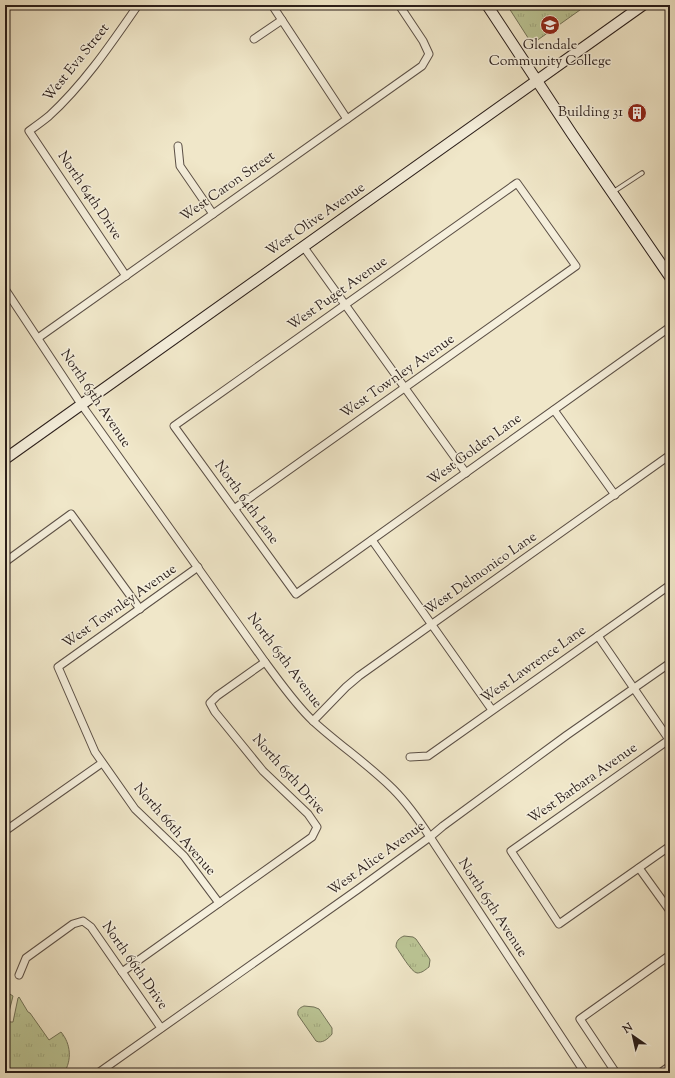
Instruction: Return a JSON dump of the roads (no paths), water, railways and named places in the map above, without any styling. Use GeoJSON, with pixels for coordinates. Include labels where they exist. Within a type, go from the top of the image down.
{"type":"FeatureCollection","features":[{"type":"Feature","properties":{"kind":"main road"},"geometry":{"type":"LineString","coordinates":[[487,5],[670,277]]}},
{"type":"Feature","properties":{"kind":"main road","name":"West Olive Avenue"},"geometry":{"type":"LineString","coordinates":[[5,459],[643,5]]}},
{"type":"Feature","properties":{"kind":"street"},"geometry":{"type":"LineString","coordinates":[[5,9],[8,5]]}},
{"type":"Feature","properties":{"kind":"street","name":"West Eva Street"},"geometry":{"type":"LineString","coordinates":[[29,131],[48,117],[81,82],[138,5]]}},
{"type":"Feature","properties":{"kind":"street"},"geometry":{"type":"LineString","coordinates":[[272,5],[347,118]]}},
{"type":"Feature","properties":{"kind":"street","name":"West Caron Street"},"geometry":{"type":"LineString","coordinates":[[38,338],[422,66],[429,54],[423,41],[399,5]]}},
{"type":"Feature","properties":{"kind":"street"},"geometry":{"type":"LineString","coordinates":[[254,38],[282,20]]}},
{"type":"Feature","properties":{"kind":"street","name":"North 64th Drive"},"geometry":{"type":"LineString","coordinates":[[29,131],[126,276]]}},
{"type":"Feature","properties":{"kind":"street"},"geometry":{"type":"LineString","coordinates":[[178,146],[180,166],[213,214]]}},
{"type":"Feature","properties":{"kind":"street","name":"West Puget Avenue"},"geometry":{"type":"LineString","coordinates":[[174,426],[517,182],[576,266]]}},
{"type":"Feature","properties":{"kind":"street"},"geometry":{"type":"LineString","coordinates":[[303,246],[466,473]]}},
{"type":"Feature","properties":{"kind":"street","name":"West Townley Avenue"},"geometry":{"type":"LineString","coordinates":[[234,509],[576,266]]}},
{"type":"Feature","properties":{"kind":"street","name":"North 65th Avenue"},"geometry":{"type":"LineString","coordinates":[[5,289],[81,404],[265,662],[313,721],[365,763],[394,790],[410,808],[585,1073]]}},
{"type":"Feature","properties":{"kind":"street","name":"West Golden Lane"},"geometry":{"type":"LineString","coordinates":[[296,594],[670,328]]}},
{"type":"Feature","properties":{"kind":"street"},"geometry":{"type":"LineString","coordinates":[[554,410],[614,495]]}},
{"type":"Feature","properties":{"kind":"street","name":"North 64th Lane"},"geometry":{"type":"LineString","coordinates":[[174,426],[296,594]]}},
{"type":"Feature","properties":{"kind":"street","name":"West Delmonico Lane"},"geometry":{"type":"LineString","coordinates":[[313,721],[346,687],[355,680],[670,455]]}},
{"type":"Feature","properties":{"kind":"street"},"geometry":{"type":"LineString","coordinates":[[5,562],[71,514],[140,609]]}},
{"type":"Feature","properties":{"kind":"street"},"geometry":{"type":"LineString","coordinates":[[372,540],[492,710]]}},
{"type":"Feature","properties":{"kind":"street","name":"West Townley Avenue"},"geometry":{"type":"LineString","coordinates":[[58,667],[198,567]]}},
{"type":"Feature","properties":{"kind":"street","name":"West Lawrence Lane"},"geometry":{"type":"LineString","coordinates":[[410,757],[428,756],[670,585]]}},
{"type":"Feature","properties":{"kind":"street"},"geometry":{"type":"LineString","coordinates":[[598,636],[670,740]]}},
{"type":"Feature","properties":{"kind":"street","name":"North 65th Drive"},"geometry":{"type":"LineString","coordinates":[[219,903],[312,837],[317,827],[308,814],[263,771],[215,712],[210,703],[217,696],[265,662]]}},
{"type":"Feature","properties":{"kind":"street","name":"West Alice Avenue"},"geometry":{"type":"LineString","coordinates":[[98,1073],[430,837],[442,826],[554,744],[670,663]]}},
{"type":"Feature","properties":{"kind":"street","name":"North 66th Avenue"},"geometry":{"type":"LineString","coordinates":[[58,667],[95,752],[102,763],[136,809],[184,856],[219,903]]}},
{"type":"Feature","properties":{"kind":"street","name":"West Barbara Avenue"},"geometry":{"type":"LineString","coordinates":[[639,868],[559,924],[511,851],[670,740]]}},
{"type":"Feature","properties":{"kind":"street"},"geometry":{"type":"LineString","coordinates":[[5,831],[102,763]]}},
{"type":"Feature","properties":{"kind":"street"},"geometry":{"type":"LineString","coordinates":[[670,846],[639,868],[670,911]]}},
{"type":"Feature","properties":{"kind":"street"},"geometry":{"type":"LineString","coordinates":[[122,972],[219,903]]}},
{"type":"Feature","properties":{"kind":"street","name":"North 66th Drive"},"geometry":{"type":"LineString","coordinates":[[19,975],[26,958],[73,924],[83,921],[91,927],[162,1028]]}},
{"type":"Feature","properties":{"kind":"street"},"geometry":{"type":"LineString","coordinates":[[616,1073],[580,1019],[670,955]]}},
{"type":"Feature","properties":{"kind":"street"},"geometry":{"type":"LineString","coordinates":[[660,1073],[670,1066]]}},
{"type":"Feature","properties":{"kind":"lane"},"geometry":{"type":"LineString","coordinates":[[612,192],[642,173]]}},
{"type":"Feature","properties":{"kind":"place","name":"Glendale Community College"},"geometry":{"type":"Point","coordinates":[550,25]}},
{"type":"Feature","properties":{"kind":"place","name":"Building 31"},"geometry":{"type":"Point","coordinates":[637,113]}}]}
